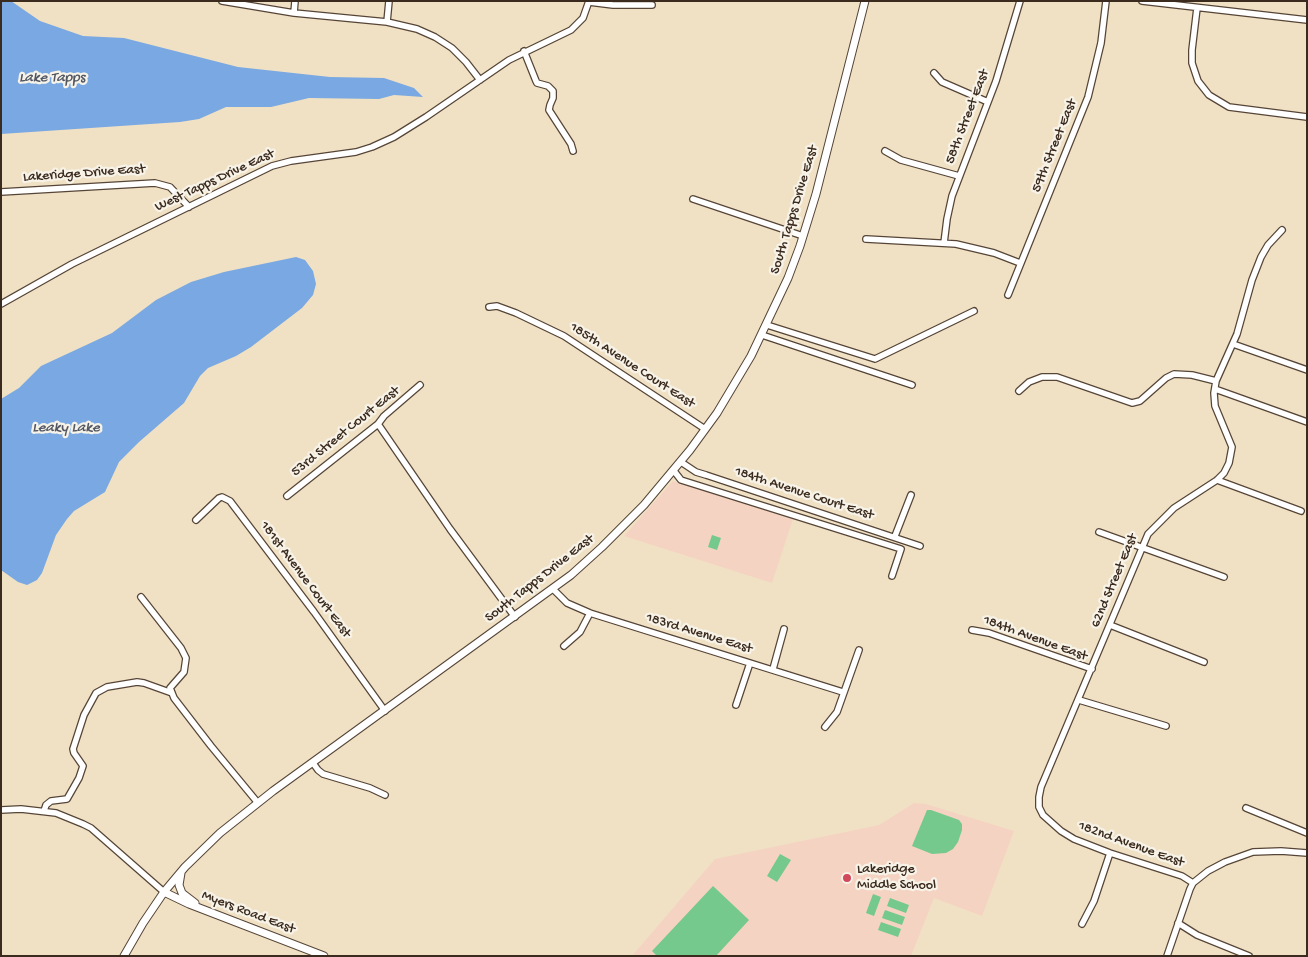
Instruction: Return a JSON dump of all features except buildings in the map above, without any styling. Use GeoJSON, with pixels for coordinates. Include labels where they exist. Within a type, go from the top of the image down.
{"type":"FeatureCollection","features":[{"type":"Feature","properties":{"kind":"street"},"geometry":{"type":"LineString","coordinates":[[222,1],[294,13],[387,22],[417,29],[435,37],[460,54],[480,80]]}},
{"type":"Feature","properties":{"kind":"street"},"geometry":{"type":"LineString","coordinates":[[294,13],[296,1]]}},
{"type":"Feature","properties":{"kind":"street"},"geometry":{"type":"LineString","coordinates":[[387,22],[389,1]]}},
{"type":"Feature","properties":{"kind":"street","name":"South Tapps Drive East"},"geometry":{"type":"LineString","coordinates":[[124,956],[143,922],[164,892],[181,871],[220,833],[258,803],[553,589],[615,535],[681,462],[705,430],[734,385],[762,335],[788,278],[816,194],[864,1]]}},
{"type":"Feature","properties":{"kind":"street","name":"58th Street East"},"geometry":{"type":"LineString","coordinates":[[944,243],[949,207],[1002,62],[1020,1]]}},
{"type":"Feature","properties":{"kind":"street","name":"59th Street East"},"geometry":{"type":"LineString","coordinates":[[1008,295],[1088,97],[1102,43],[1106,1]]}},
{"type":"Feature","properties":{"kind":"street"},"geometry":{"type":"LineString","coordinates":[[1142,1],[1307,20]]}},
{"type":"Feature","properties":{"kind":"street"},"geometry":{"type":"LineString","coordinates":[[589,2],[652,6]]}},
{"type":"Feature","properties":{"kind":"street","name":"West Tapps Drive East"},"geometry":{"type":"LineString","coordinates":[[1,304],[53,274],[272,166],[291,161],[356,152],[379,144],[426,117],[524,51],[557,38],[576,27],[583,18],[589,2]]}},
{"type":"Feature","properties":{"kind":"street"},"geometry":{"type":"LineString","coordinates":[[1197,8],[1192,63],[1198,81],[1209,95],[1229,107],[1307,117]]}},
{"type":"Feature","properties":{"kind":"street"},"geometry":{"type":"LineString","coordinates":[[524,51],[536,81],[541,85],[548,86],[553,91],[550,110],[571,144],[573,151]]}},
{"type":"Feature","properties":{"kind":"street"},"geometry":{"type":"LineString","coordinates":[[934,73],[942,82],[988,102]]}},
{"type":"Feature","properties":{"kind":"street"},"geometry":{"type":"LineString","coordinates":[[885,151],[901,160],[959,176]]}},
{"type":"Feature","properties":{"kind":"street","name":"Lakeridge Drive East"},"geometry":{"type":"LineString","coordinates":[[1,192],[156,183],[170,187],[189,207]]}},
{"type":"Feature","properties":{"kind":"street"},"geometry":{"type":"LineString","coordinates":[[693,199],[803,236]]}},
{"type":"Feature","properties":{"kind":"street","name":"62nd Street East"},"geometry":{"type":"LineString","coordinates":[[1039,807],[1041,787],[1142,547],[1153,528],[1166,515],[1217,480],[1227,468],[1232,452],[1229,437],[1216,406],[1216,381],[1222,364],[1233,344],[1258,264],[1268,245],[1282,230]]}},
{"type":"Feature","properties":{"kind":"street"},"geometry":{"type":"LineString","coordinates":[[866,239],[944,243],[981,249],[1020,263]]}},
{"type":"Feature","properties":{"kind":"street","name":"185th Avenue Court East"},"geometry":{"type":"LineString","coordinates":[[489,307],[497,306],[516,313],[564,336],[705,430]]}},
{"type":"Feature","properties":{"kind":"street"},"geometry":{"type":"LineString","coordinates":[[767,325],[875,359],[974,311]]}},
{"type":"Feature","properties":{"kind":"street"},"geometry":{"type":"LineString","coordinates":[[762,335],[912,385]]}},
{"type":"Feature","properties":{"kind":"street"},"geometry":{"type":"LineString","coordinates":[[1233,344],[1307,370]]}},
{"type":"Feature","properties":{"kind":"street"},"geometry":{"type":"LineString","coordinates":[[1019,391],[1029,382],[1036,379],[1057,377],[1132,403],[1140,401],[1166,378],[1174,374],[1192,375],[1216,381]]}},
{"type":"Feature","properties":{"kind":"street","name":"53rd Street Court East"},"geometry":{"type":"LineString","coordinates":[[287,496],[378,424],[384,416],[420,386]]}},
{"type":"Feature","properties":{"kind":"street"},"geometry":{"type":"LineString","coordinates":[[1215,389],[1307,422]]}},
{"type":"Feature","properties":{"kind":"street"},"geometry":{"type":"LineString","coordinates":[[378,424],[455,536],[515,617]]}},
{"type":"Feature","properties":{"kind":"street","name":"184th Avenue Court East"},"geometry":{"type":"LineString","coordinates":[[681,462],[696,472],[895,536],[920,546]]}},
{"type":"Feature","properties":{"kind":"street"},"geometry":{"type":"LineString","coordinates":[[674,470],[681,480],[901,550],[892,576]]}},
{"type":"Feature","properties":{"kind":"street"},"geometry":{"type":"LineString","coordinates":[[1217,480],[1301,511]]}},
{"type":"Feature","properties":{"kind":"street"},"geometry":{"type":"LineString","coordinates":[[895,536],[911,495]]}},
{"type":"Feature","properties":{"kind":"street","name":"181st Avenue Court East"},"geometry":{"type":"LineString","coordinates":[[196,520],[219,498],[222,497],[230,501],[314,612],[385,711]]}},
{"type":"Feature","properties":{"kind":"street"},"geometry":{"type":"LineString","coordinates":[[1099,532],[1224,577]]}},
{"type":"Feature","properties":{"kind":"street","name":"183rd Avenue East"},"geometry":{"type":"LineString","coordinates":[[553,589],[567,603],[590,613],[844,692]]}},
{"type":"Feature","properties":{"kind":"street"},"geometry":{"type":"LineString","coordinates":[[141,597],[181,648],[186,658],[184,672],[171,685],[172,693],[189,718],[258,803]]}},
{"type":"Feature","properties":{"kind":"street"},"geometry":{"type":"LineString","coordinates":[[564,646],[580,632],[590,613]]}},
{"type":"Feature","properties":{"kind":"street"},"geometry":{"type":"LineString","coordinates":[[1110,625],[1204,662]]}},
{"type":"Feature","properties":{"kind":"street"},"geometry":{"type":"LineString","coordinates":[[773,669],[784,629]]}},
{"type":"Feature","properties":{"kind":"street","name":"184th Avenue East"},"geometry":{"type":"LineString","coordinates":[[972,630],[989,633],[1091,670],[972,630]]}},
{"type":"Feature","properties":{"kind":"street"},"geometry":{"type":"LineString","coordinates":[[825,727],[837,712],[859,650]]}},
{"type":"Feature","properties":{"kind":"street"},"geometry":{"type":"LineString","coordinates":[[736,705],[750,663]]}},
{"type":"Feature","properties":{"kind":"street"},"geometry":{"type":"LineString","coordinates":[[44,811],[46,805],[51,801],[67,799],[79,778],[83,766],[73,749],[84,715],[96,693],[107,688],[137,682],[152,685],[172,693]]}},
{"type":"Feature","properties":{"kind":"street"},"geometry":{"type":"LineString","coordinates":[[1079,700],[1166,726]]}},
{"type":"Feature","properties":{"kind":"street"},"geometry":{"type":"LineString","coordinates":[[313,763],[323,774],[370,788],[385,795]]}},
{"type":"Feature","properties":{"kind":"street","name":"182nd Avenue East"},"geometry":{"type":"LineString","coordinates":[[1039,807],[1049,821],[1061,831],[1080,842],[1182,876],[1193,884],[1216,866],[1253,852],[1281,851],[1307,853]]}},
{"type":"Feature","properties":{"kind":"street"},"geometry":{"type":"LineString","coordinates":[[1246,808],[1307,834]]}},
{"type":"Feature","properties":{"kind":"street"},"geometry":{"type":"LineString","coordinates":[[1,810],[44,811],[70,817],[91,828],[164,892]]}},
{"type":"Feature","properties":{"kind":"street"},"geometry":{"type":"LineString","coordinates":[[1082,924],[1094,901],[1110,853]]}},
{"type":"Feature","properties":{"kind":"street"},"geometry":{"type":"LineString","coordinates":[[181,871],[179,885],[182,893],[205,910]]}},
{"type":"Feature","properties":{"kind":"street"},"geometry":{"type":"LineString","coordinates":[[1166,956],[1193,884]]}},
{"type":"Feature","properties":{"kind":"street","name":"Myers Road East"},"geometry":{"type":"LineString","coordinates":[[164,892],[324,956]]}},
{"type":"Feature","properties":{"kind":"street"},"geometry":{"type":"LineString","coordinates":[[1178,923],[1197,935],[1248,956]]}},
{"type":"Feature","properties":{"kind":"shaded area"},"geometry":{"type":"Polygon","coordinates":[[[673,481],[793,519],[772,583],[624,536],[673,481]]]}},
{"type":"Feature","properties":{"kind":"shaded area","name":"Lakeridge Middle School"},"geometry":{"type":"Polygon","coordinates":[[[914,803],[926,804],[1014,831],[982,916],[934,898],[911,956],[632,956],[715,859],[879,825],[914,803]]]}},
{"type":"Feature","properties":{"kind":"green space"},"geometry":{"type":"Polygon","coordinates":[[[712,535],[721,538],[717,550],[708,547],[712,535]]]}},
{"type":"Feature","properties":{"kind":"green space"},"geometry":{"type":"Polygon","coordinates":[[[927,810],[959,820],[962,824],[958,842],[953,849],[946,853],[932,854],[912,846],[927,810]]]}},
{"type":"Feature","properties":{"kind":"green space"},"geometry":{"type":"Polygon","coordinates":[[[780,854],[791,860],[777,882],[767,876],[780,854]]]}},
{"type":"Feature","properties":{"kind":"green space"},"geometry":{"type":"Polygon","coordinates":[[[713,886],[749,920],[716,956],[657,956],[652,951],[713,886]]]}},
{"type":"Feature","properties":{"kind":"green space"},"geometry":{"type":"Polygon","coordinates":[[[873,894],[881,897],[874,916],[866,913],[873,894]]]}},
{"type":"Feature","properties":{"kind":"green space"},"geometry":{"type":"Polygon","coordinates":[[[890,898],[909,905],[906,913],[887,906],[890,898]]]}},
{"type":"Feature","properties":{"kind":"green space"},"geometry":{"type":"Polygon","coordinates":[[[885,910],[905,917],[902,925],[882,918],[885,910]]]}},
{"type":"Feature","properties":{"kind":"green space"},"geometry":{"type":"Polygon","coordinates":[[[881,922],[901,929],[898,937],[878,930],[881,922]]]}},
{"type":"Feature","properties":{"kind":"water","name":"Lake Tapps"},"geometry":{"type":"Polygon","coordinates":[[[1,1],[11,1],[40,21],[83,36],[124,38],[238,67],[330,77],[384,78],[414,88],[423,97],[394,95],[379,99],[309,98],[271,107],[226,107],[199,119],[180,122],[1,134],[1,1]]]}},
{"type":"Feature","properties":{"kind":"water","name":"Leaky Lake"},"geometry":{"type":"Polygon","coordinates":[[[296,257],[305,260],[313,271],[316,284],[313,295],[302,308],[251,347],[236,356],[208,368],[200,376],[184,403],[119,462],[105,492],[74,511],[67,519],[56,535],[42,573],[37,580],[27,585],[18,582],[1,570],[1,399],[19,388],[41,366],[112,333],[156,300],[191,282],[224,272],[296,257]]]}},
{"type":"Feature","properties":{"kind":"place","name":"Lakeridge Middle School"},"geometry":{"type":"Point","coordinates":[847,878]}}]}
